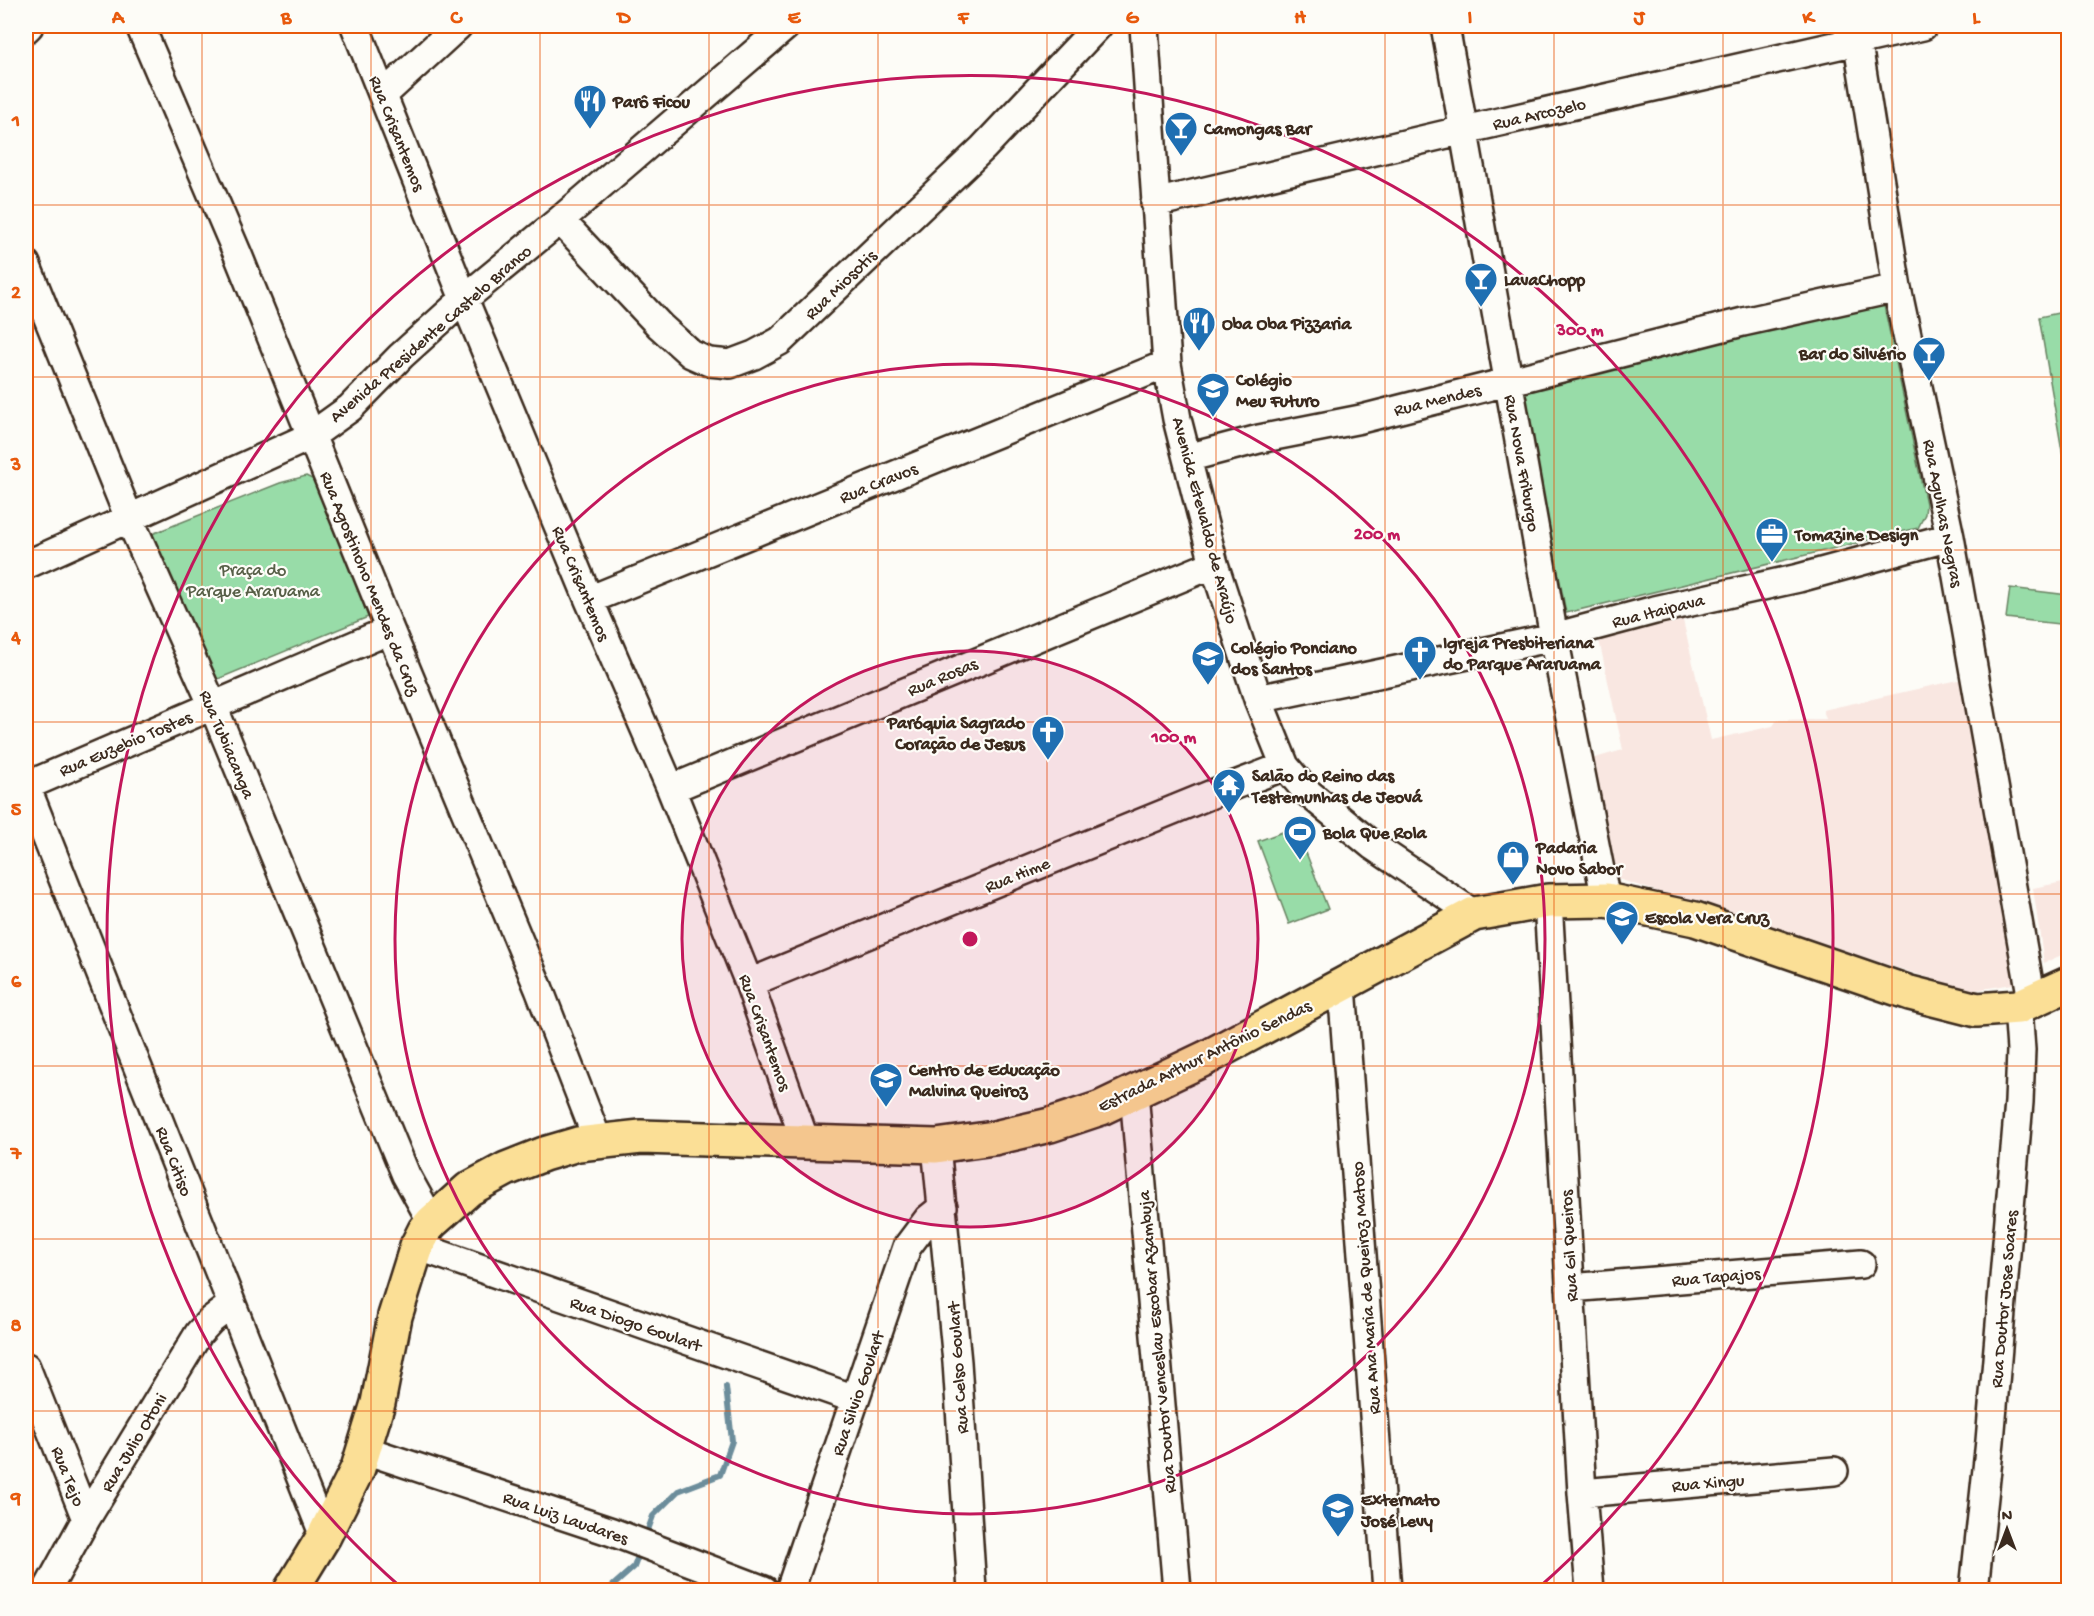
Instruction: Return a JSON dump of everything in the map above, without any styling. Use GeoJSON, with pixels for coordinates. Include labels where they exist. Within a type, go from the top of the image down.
{"type":"FeatureCollection","features":[{"type":"Feature","properties":{"kind":"main road","name":"Estrada Arthur Antônio Sendas"},"geometry":{"type":"LineString","coordinates":[[424,1234],[469,1189],[544,1154],[578,1144],[641,1137],[936,1146],[994,1138],[1050,1125],[1101,1108],[1206,1058],[1474,914],[1548,901],[1606,900],[1695,919],[1910,993],[1977,1010],[2025,1004],[2068,984]]}},
{"type":"Feature","properties":{"kind":"main road"},"geometry":{"type":"LineString","coordinates":[[291,1590],[348,1491],[365,1450],[378,1403],[395,1316],[424,1234]]}},
{"type":"Feature","properties":{"kind":"street"},"geometry":{"type":"LineString","coordinates":[[26,29],[29,26]]}},
{"type":"Feature","properties":{"kind":"street","name":"Rua Agostinoho Mendes da Cruz"},"geometry":{"type":"LineString","coordinates":[[140,26],[238,255],[539,989],[598,1142]]}},
{"type":"Feature","properties":{"kind":"street","name":"Rua Crisantemos"},"geometry":{"type":"LineString","coordinates":[[355,26],[464,299],[589,600],[671,789],[749,983],[805,1141]]}},
{"type":"Feature","properties":{"kind":"street"},"geometry":{"type":"LineString","coordinates":[[384,94],[458,26]]}},
{"type":"Feature","properties":{"kind":"street","name":"Avenida Presidente Castelo Branco"},"geometry":{"type":"LineString","coordinates":[[26,565],[311,436],[350,408],[401,356],[464,299],[560,220],[786,26]]}},
{"type":"Feature","properties":{"kind":"street","name":"Rua Miosotis"},"geometry":{"type":"LineString","coordinates":[[560,220],[660,326],[691,354],[709,362],[730,364],[754,355],[780,340],[983,148],[1098,26]]}},
{"type":"Feature","properties":{"kind":"street","name":"Avenida Etevaldo de Araújo"},"geometry":{"type":"LineString","coordinates":[[1144,26],[1167,364],[1187,458],[1214,564],[1258,699],[1285,766],[1306,792],[1373,846],[1474,914]]}},
{"type":"Feature","properties":{"kind":"street","name":"Rua Nova Friburgo"},"geometry":{"type":"LineString","coordinates":[[1445,26],[1554,637],[1606,900]]}},
{"type":"Feature","properties":{"kind":"street","name":"Rua Arcozelo"},"geometry":{"type":"LineString","coordinates":[[1155,203],[1464,130],[1856,33],[1923,26]]}},
{"type":"Feature","properties":{"kind":"street","name":"Rua Agulhas Negras"},"geometry":{"type":"LineString","coordinates":[[1856,33],[1897,288],[1950,537],[2025,1004]]}},
{"type":"Feature","properties":{"kind":"street","name":"Rua Tubiacanga"},"geometry":{"type":"LineString","coordinates":[[26,264],[129,518],[213,706],[406,1175],[424,1234]]}},
{"type":"Feature","properties":{"kind":"street","name":"Rua Mendes"},"geometry":{"type":"LineString","coordinates":[[1187,458],[1259,439],[1361,419],[1743,322],[1897,288]]}},
{"type":"Feature","properties":{"kind":"street","name":"Rua Cravos"},"geometry":{"type":"LineString","coordinates":[[589,600],[1167,364]]}},
{"type":"Feature","properties":{"kind":"street","name":"Rua Itaipava"},"geometry":{"type":"LineString","coordinates":[[1258,699],[1554,637],[1655,610],[1799,578],[1950,537]]}},
{"type":"Feature","properties":{"kind":"street","name":"Rua Rosas"},"geometry":{"type":"LineString","coordinates":[[671,789],[1214,564]]}},
{"type":"Feature","properties":{"kind":"street","name":"Rua Euzebio Tostes"},"geometry":{"type":"LineString","coordinates":[[28,796],[213,706],[390,630]]}},
{"type":"Feature","properties":{"kind":"street","name":"Rua Hime"},"geometry":{"type":"LineString","coordinates":[[749,983],[1206,796],[1285,766]]}},
{"type":"Feature","properties":{"kind":"street","name":"Rua Citiso"},"geometry":{"type":"LineString","coordinates":[[28,796],[324,1536]]}},
{"type":"Feature","properties":{"kind":"street","name":"Rua Gil Queiros"},"geometry":{"type":"LineString","coordinates":[[1548,901],[1582,1492],[1590,1590]]}},
{"type":"Feature","properties":{"kind":"street","name":"Rua Ana Maria de Queiroz Matoso"},"geometry":{"type":"LineString","coordinates":[[1342,986],[1387,1590]]}},
{"type":"Feature","properties":{"kind":"street","name":"Rua Doutor Jose Soares"},"geometry":{"type":"LineString","coordinates":[[1974,1590],[1990,1441],[2025,1004]]}},
{"type":"Feature","properties":{"kind":"street","name":"Rua Doutor Venceslau Escobar Azambuja"},"geometry":{"type":"LineString","coordinates":[[1134,1093],[1177,1590]]}},
{"type":"Feature","properties":{"kind":"street","name":"Rua Celso Goulart"},"geometry":{"type":"LineString","coordinates":[[936,1146],[957,1362],[972,1590]]}},
{"type":"Feature","properties":{"kind":"street","name":"Rua Silvio Goulart"},"geometry":{"type":"LineString","coordinates":[[790,1590],[907,1247],[928,1219],[943,1207]]}},
{"type":"Feature","properties":{"kind":"street","name":"Rua Diogo Goulart"},"geometry":{"type":"LineString","coordinates":[[424,1234],[855,1399]]}},
{"type":"Feature","properties":{"kind":"street","name":"Rua Tapajos"},"geometry":{"type":"LineString","coordinates":[[1570,1288],[1861,1264]]}},
{"type":"Feature","properties":{"kind":"street","name":"Rua Julio Otoni"},"geometry":{"type":"LineString","coordinates":[[48,1590],[86,1519],[200,1333],[211,1320],[231,1305]]}},
{"type":"Feature","properties":{"kind":"street","name":"Rua Tejo"},"geometry":{"type":"LineString","coordinates":[[26,1367],[86,1519]]}},
{"type":"Feature","properties":{"kind":"street","name":"Rua Luiz Laudares"},"geometry":{"type":"LineString","coordinates":[[365,1450],[612,1532],[764,1590]]}},
{"type":"Feature","properties":{"kind":"street","name":"Rua Xingu"},"geometry":{"type":"LineString","coordinates":[[1582,1492],[1833,1471]]}},
{"type":"Feature","properties":{"kind":"shaded area"},"geometry":{"type":"Polygon","coordinates":[[[1681,612],[1711,740],[1773,726],[1777,720],[1826,719],[1823,710],[1962,679],[2013,984],[1970,991],[1615,878],[1591,759],[1623,750],[1597,631],[1681,612]]]}},
{"type":"Feature","properties":{"kind":"shaded area"},"geometry":{"type":"Polygon","coordinates":[[[2068,881],[2068,952],[2044,963],[2033,888],[2068,881]]]}},
{"type":"Feature","properties":{"kind":"green space"},"geometry":{"type":"Polygon","coordinates":[[[1883,301],[1926,504],[1925,514],[1918,528],[1566,613],[1522,384],[1883,301]]]}},
{"type":"Feature","properties":{"kind":"green space"},"geometry":{"type":"Polygon","coordinates":[[[2068,311],[2068,480],[2067,480],[2039,317],[2068,311]]]}},
{"type":"Feature","properties":{"kind":"green space","name":"Praça do Parque Araruama"},"geometry":{"type":"Polygon","coordinates":[[[306,476],[318,482],[325,493],[368,617],[218,679],[207,674],[147,536],[280,483],[306,476]]]}},
{"type":"Feature","properties":{"kind":"green space"},"geometry":{"type":"Polygon","coordinates":[[[2010,588],[2068,595],[2068,625],[2006,618],[2010,588]]]}},
{"type":"Feature","properties":{"kind":"green space"},"geometry":{"type":"Polygon","coordinates":[[[1296,827],[1328,909],[1289,924],[1258,841],[1296,827]]]}},
{"type":"Feature","properties":{"kind":"waterway"},"geometry":{"type":"LineString","coordinates":[[645,1538],[653,1516],[678,1491],[720,1475],[732,1441],[726,1387]]}},
{"type":"Feature","properties":{"kind":"waterway"},"geometry":{"type":"LineString","coordinates":[[608,1590],[634,1567],[640,1551]]}},
{"type":"Feature","properties":{"kind":"place","name":"Parô Ficou"},"geometry":{"type":"Point","coordinates":[590,130]}},
{"type":"Feature","properties":{"kind":"place","name":"Camongas Bar"},"geometry":{"type":"Point","coordinates":[1181,157]}},
{"type":"Feature","properties":{"kind":"place","name":"LavaChopp"},"geometry":{"type":"Point","coordinates":[1481,308]}},
{"type":"Feature","properties":{"kind":"place","name":"Oba Oba Pizzaria"},"geometry":{"type":"Point","coordinates":[1199,352]}},
{"type":"Feature","properties":{"kind":"place","name":"Bar do Silvério"},"geometry":{"type":"Point","coordinates":[1929,382]}},
{"type":"Feature","properties":{"kind":"place","name":"Colégio Meu Futuro"},"geometry":{"type":"Point","coordinates":[1213,418]}},
{"type":"Feature","properties":{"kind":"place","name":"Tomazine Design"},"geometry":{"type":"Point","coordinates":[1772,563]}},
{"type":"Feature","properties":{"kind":"place","name":"Igreja Presbiteriana do Parque Araruama"},"geometry":{"type":"Point","coordinates":[1420,681]}},
{"type":"Feature","properties":{"kind":"place","name":"Colégio Ponciano dos Santos"},"geometry":{"type":"Point","coordinates":[1208,686]}},
{"type":"Feature","properties":{"kind":"place","name":"Paróquia Sagrado Coração de Jesus"},"geometry":{"type":"Point","coordinates":[1048,761]}},
{"type":"Feature","properties":{"kind":"place","name":"Salão do Reino das Testemunhas de Jeová"},"geometry":{"type":"Point","coordinates":[1229,814]}},
{"type":"Feature","properties":{"kind":"place","name":"Bola Que Rola"},"geometry":{"type":"Point","coordinates":[1300,861]}},
{"type":"Feature","properties":{"kind":"place","name":"Padaria Novo Sabor"},"geometry":{"type":"Point","coordinates":[1513,886]}},
{"type":"Feature","properties":{"kind":"place","name":"Escola Vera Cruz"},"geometry":{"type":"Point","coordinates":[1622,946]}},
{"type":"Feature","properties":{"kind":"place","name":"Centro de Educação Malvina Queiroz"},"geometry":{"type":"Point","coordinates":[886,1108]}},
{"type":"Feature","properties":{"kind":"place","name":"Externato José Levy"},"geometry":{"type":"Point","coordinates":[1338,1538]}}]}
